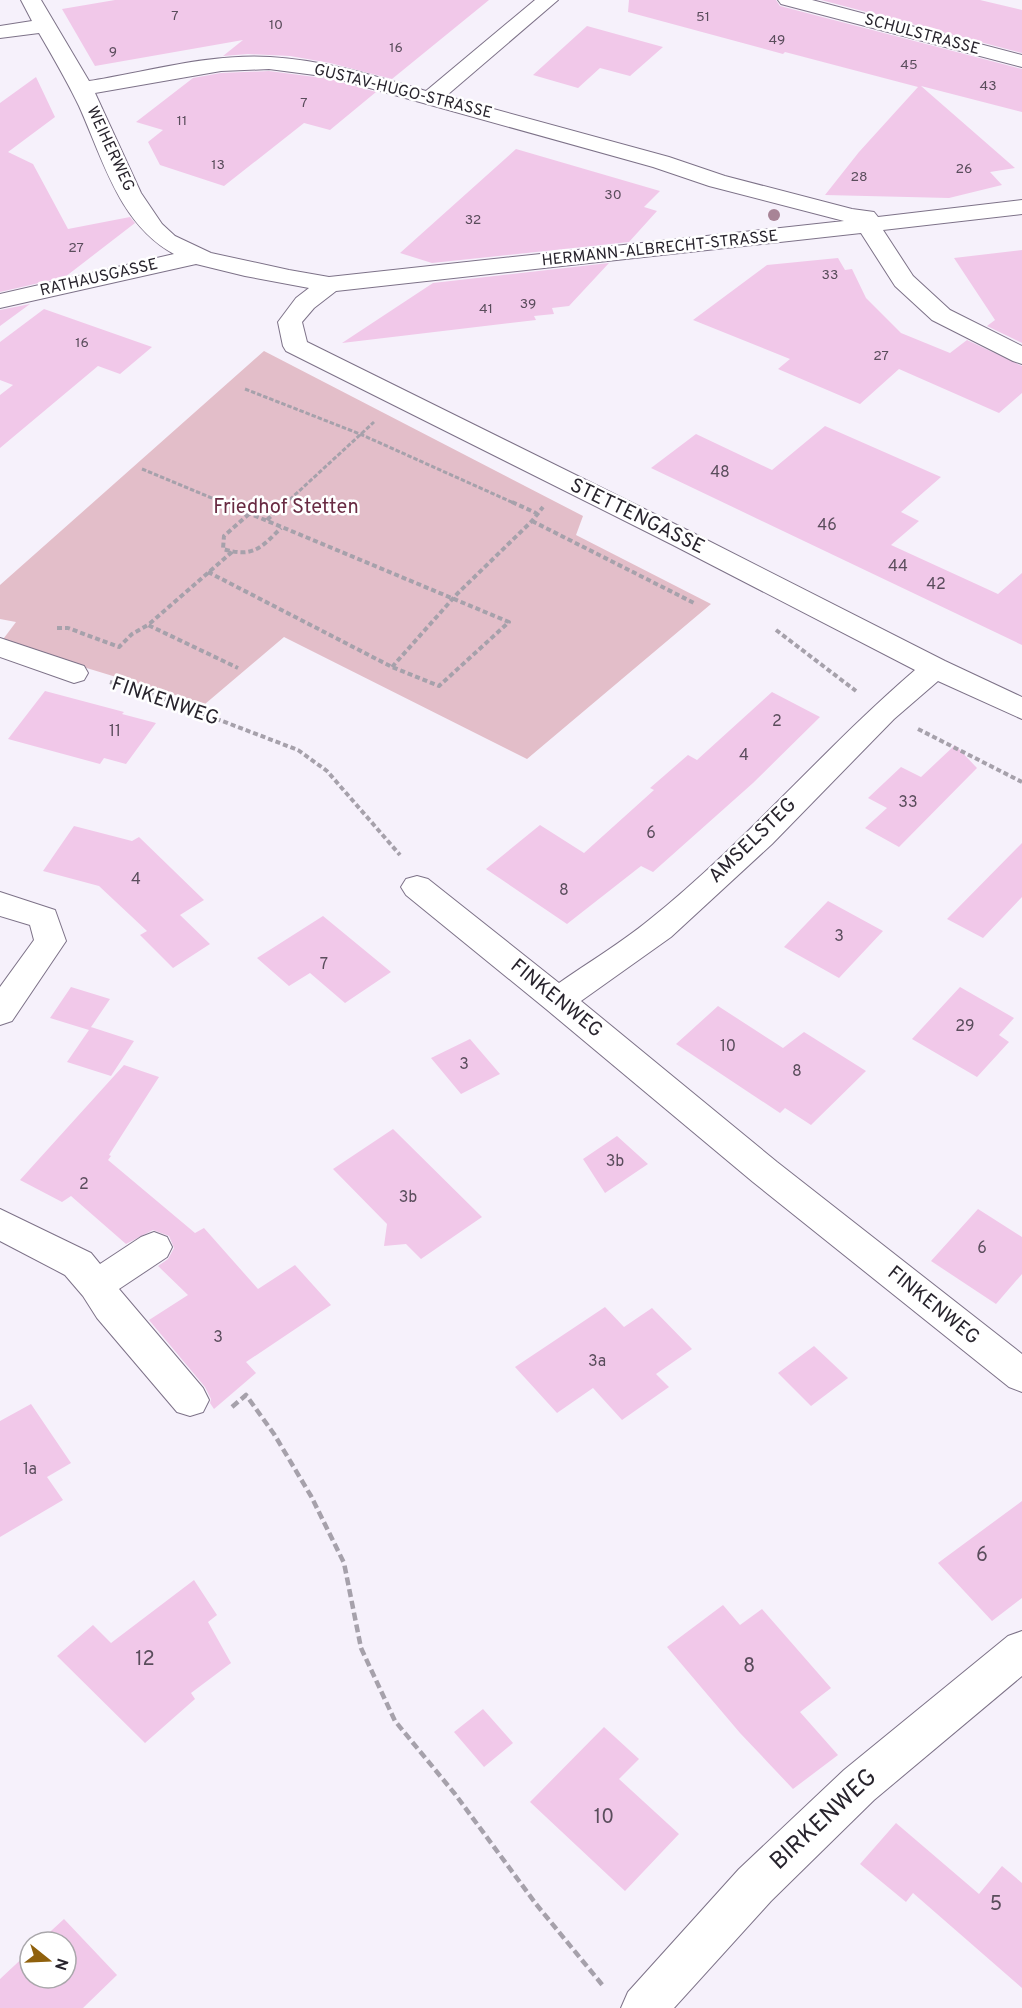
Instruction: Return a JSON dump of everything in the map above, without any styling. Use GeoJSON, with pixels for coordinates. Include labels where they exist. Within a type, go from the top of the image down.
{"type":"FeatureCollection","features":[{"type":"Feature","properties":{"kind":"street","name":"WEIHERWEG"},"geometry":{"type":"LineString","coordinates":[[31,0],[44,26],[83,89],[122,180],[144,217],[166,240],[198,256],[249,270],[329,284]]}},
{"type":"Feature","properties":{"kind":"street"},"geometry":{"type":"LineString","coordinates":[[432,97],[548,0]]}},
{"type":"Feature","properties":{"kind":"street","name":"SCHULSTRASSE"},"geometry":{"type":"LineString","coordinates":[[788,0],[1022,61]]}},
{"type":"Feature","properties":{"kind":"street"},"geometry":{"type":"LineString","coordinates":[[0,32],[44,26]]}},
{"type":"Feature","properties":{"kind":"street","name":"GUSTAV-HUGO-STRASSE"},"geometry":{"type":"LineString","coordinates":[[83,89],[221,65],[269,63],[331,71],[661,162],[717,181],[852,216],[910,220]]}},
{"type":"Feature","properties":{"kind":"street","name":"GUSTAV-HUGO-STRASSE"},"geometry":{"type":"LineString","coordinates":[[717,181],[738,195],[744,215],[739,230],[719,243]]}},
{"type":"Feature","properties":{"kind":"street","name":"HERMANN-ALBRECHT-STRASSE"},"geometry":{"type":"LineString","coordinates":[[329,284],[719,243],[1022,207]]}},
{"type":"Feature","properties":{"kind":"street"},"geometry":{"type":"LineString","coordinates":[[868,225],[904,281],[941,315],[1022,356]]}},
{"type":"Feature","properties":{"kind":"street","name":"RATHAUSGASSE"},"geometry":{"type":"LineString","coordinates":[[0,301],[198,256]]}},
{"type":"Feature","properties":{"kind":"street","name":"STETTENGASSE"},"geometry":{"type":"LineString","coordinates":[[329,284],[305,303],[290,322],[296,346],[935,668],[1022,709]]}},
{"type":"Feature","properties":{"kind":"street"},"geometry":{"type":"LineString","coordinates":[[0,647],[74,673]]}},
{"type":"Feature","properties":{"kind":"street","name":"AMSELSTEG"},"geometry":{"type":"LineString","coordinates":[[558,1000],[660,929],[760,836],[884,712],[935,668]]}},
{"type":"Feature","properties":{"kind":"street","name":"FINKENWEG"},"geometry":{"type":"LineString","coordinates":[[417,887],[558,1000],[765,1172],[1022,1376]]}},
{"type":"Feature","properties":{"kind":"street"},"geometry":{"type":"LineString","coordinates":[[0,904],[44,918],[50,940],[0,1012]]}},
{"type":"Feature","properties":{"kind":"street"},"geometry":{"type":"LineString","coordinates":[[0,1224],[78,1264],[96,1285],[110,1307],[190,1400]]}},
{"type":"Feature","properties":{"kind":"street"},"geometry":{"type":"LineString","coordinates":[[96,1285],[154,1247]]}},
{"type":"Feature","properties":{"kind":"street","name":"BIRKENWEG"},"geometry":{"type":"LineString","coordinates":[[625,1999],[755,1885],[859,1785],[1022,1650]]}},
{"type":"Feature","properties":{"kind":"path"},"geometry":{"type":"LineString","coordinates":[[245,389],[360,434],[537,513]]}},
{"type":"Feature","properties":{"kind":"path"},"geometry":{"type":"LineString","coordinates":[[266,521],[360,434],[403,399]]}},
{"type":"Feature","properties":{"kind":"path"},"geometry":{"type":"LineString","coordinates":[[142,469],[509,622],[439,686],[392,667],[208,572]]}},
{"type":"Feature","properties":{"kind":"path"},"geometry":{"type":"LineString","coordinates":[[392,667],[453,598],[570,483]]}},
{"type":"Feature","properties":{"kind":"path"},"geometry":{"type":"LineString","coordinates":[[249,514],[224,536],[223,549],[240,555],[255,552],[281,528]]}},
{"type":"Feature","properties":{"kind":"path"},"geometry":{"type":"LineString","coordinates":[[532,521],[696,604]]}},
{"type":"Feature","properties":{"kind":"path"},"geometry":{"type":"LineString","coordinates":[[47,628],[68,628],[119,647],[132,634],[148,625],[232,552]]}},
{"type":"Feature","properties":{"kind":"path"},"geometry":{"type":"LineString","coordinates":[[148,625],[238,668]]}},
{"type":"Feature","properties":{"kind":"path"},"geometry":{"type":"LineString","coordinates":[[771,625],[884,712],[1022,782]]}},
{"type":"Feature","properties":{"kind":"path","name":"FINKENWEG"},"geometry":{"type":"LineString","coordinates":[[74,673],[149,693],[298,750],[327,771],[410,866],[417,887]]}},
{"type":"Feature","properties":{"kind":"path"},"geometry":{"type":"LineString","coordinates":[[190,1400],[210,1423],[246,1395],[274,1434],[311,1496],[344,1563],[361,1648],[395,1721],[455,1794],[536,1904],[625,1999]]}},
{"type":"Feature","properties":{"kind":"green space","name":"Friedhof Stetten"},"geometry":{"type":"Polygon","coordinates":[[[264,351],[583,516],[576,535],[711,604],[527,759],[284,637],[205,704],[1,642],[16,622],[0,619],[0,585],[264,351]]]}},
{"type":"Feature","properties":{"kind":"building"},"geometry":{"type":"Polygon","coordinates":[[[115,0],[489,0],[392,79],[330,63],[290,56],[248,54],[223,56],[243,40],[95,66],[62,9],[115,0]]]}},
{"type":"Feature","properties":{"kind":"building"},"geometry":{"type":"Polygon","coordinates":[[[629,0],[776,0],[780,6],[1022,69],[1022,112],[921,86],[1015,168],[990,172],[1002,185],[949,198],[825,195],[859,152],[918,87],[785,52],[783,54],[628,12],[629,0]]]}},
{"type":"Feature","properties":{"kind":"building"},"geometry":{"type":"Polygon","coordinates":[[[821,0],[980,0],[1022,10],[1022,53],[821,0]]]}},
{"type":"Feature","properties":{"kind":"building"},"geometry":{"type":"Polygon","coordinates":[[[587,26],[663,47],[630,76],[600,68],[578,88],[533,75],[587,26]]]}},
{"type":"Feature","properties":{"kind":"building"},"geometry":{"type":"Polygon","coordinates":[[[269,71],[330,79],[376,92],[330,130],[304,123],[224,186],[160,165],[148,142],[163,130],[136,122],[193,78],[221,73],[269,71]]]}},
{"type":"Feature","properties":{"kind":"building"},"geometry":{"type":"Polygon","coordinates":[[[36,77],[55,117],[8,152],[33,164],[68,229],[130,217],[135,223],[65,277],[0,292],[0,103],[36,77]]]}},
{"type":"Feature","properties":{"kind":"building"},"geometry":{"type":"Polygon","coordinates":[[[516,149],[660,191],[644,207],[657,211],[629,242],[432,263],[400,253],[516,149]]]}},
{"type":"Feature","properties":{"kind":"building"},"geometry":{"type":"Polygon","coordinates":[[[1022,250],[1022,343],[987,326],[995,320],[954,258],[1022,250]]]}},
{"type":"Feature","properties":{"kind":"building"},"geometry":{"type":"Polygon","coordinates":[[[838,258],[845,270],[852,269],[866,298],[901,333],[950,353],[967,340],[1022,366],[1022,393],[999,413],[899,369],[860,404],[778,369],[790,359],[693,320],[767,265],[838,258]]]}},
{"type":"Feature","properties":{"kind":"building"},"geometry":{"type":"Polygon","coordinates":[[[609,263],[569,306],[552,308],[554,314],[534,316],[536,320],[342,343],[433,283],[609,263]]]}},
{"type":"Feature","properties":{"kind":"building"},"geometry":{"type":"Polygon","coordinates":[[[30,304],[0,326],[0,310],[30,304]]]}},
{"type":"Feature","properties":{"kind":"building"},"geometry":{"type":"Polygon","coordinates":[[[44,309],[152,347],[120,374],[98,366],[0,448],[0,395],[13,385],[0,380],[0,342],[44,309]]]}},
{"type":"Feature","properties":{"kind":"building"},"geometry":{"type":"Polygon","coordinates":[[[825,426],[941,477],[901,512],[919,521],[891,545],[998,594],[1022,573],[1022,645],[651,468],[696,434],[772,470],[825,426]]]}},
{"type":"Feature","properties":{"kind":"building"},"geometry":{"type":"Polygon","coordinates":[[[45,691],[156,723],[126,764],[104,758],[100,764],[8,739],[45,691]]]}},
{"type":"Feature","properties":{"kind":"building"},"geometry":{"type":"Polygon","coordinates":[[[772,692],[820,717],[753,783],[653,872],[641,866],[567,924],[486,869],[540,825],[584,853],[654,790],[650,788],[688,755],[697,760],[772,692]]]}},
{"type":"Feature","properties":{"kind":"building"},"geometry":{"type":"Polygon","coordinates":[[[955,745],[977,768],[899,847],[865,828],[887,808],[868,798],[901,767],[921,777],[955,745]]]}},
{"type":"Feature","properties":{"kind":"building"},"geometry":{"type":"Polygon","coordinates":[[[74,826],[132,841],[139,837],[204,900],[180,915],[210,944],[173,968],[140,935],[147,931],[99,886],[43,871],[74,826]]]}},
{"type":"Feature","properties":{"kind":"building"},"geometry":{"type":"Polygon","coordinates":[[[1022,843],[1022,897],[983,938],[947,919],[1022,843]]]}},
{"type":"Feature","properties":{"kind":"building"},"geometry":{"type":"Polygon","coordinates":[[[828,901],[883,931],[839,978],[784,947],[828,901]]]}},
{"type":"Feature","properties":{"kind":"building"},"geometry":{"type":"Polygon","coordinates":[[[323,916],[391,972],[345,1003],[310,973],[289,986],[257,958],[323,916]]]}},
{"type":"Feature","properties":{"kind":"building"},"geometry":{"type":"Polygon","coordinates":[[[71,987],[110,999],[89,1030],[50,1018],[71,987]]]}},
{"type":"Feature","properties":{"kind":"building"},"geometry":{"type":"Polygon","coordinates":[[[960,987],[1014,1018],[999,1035],[1009,1042],[977,1077],[912,1039],[960,987]]]}},
{"type":"Feature","properties":{"kind":"building"},"geometry":{"type":"Polygon","coordinates":[[[718,1006],[783,1048],[804,1032],[866,1071],[811,1125],[785,1108],[780,1113],[676,1044],[718,1006]]]}},
{"type":"Feature","properties":{"kind":"building"},"geometry":{"type":"Polygon","coordinates":[[[91,1027],[134,1041],[111,1076],[67,1062],[91,1027]]]}},
{"type":"Feature","properties":{"kind":"building"},"geometry":{"type":"Polygon","coordinates":[[[470,1039],[500,1074],[461,1094],[431,1058],[470,1039]]]}},
{"type":"Feature","properties":{"kind":"building"},"geometry":{"type":"Polygon","coordinates":[[[124,1065],[159,1077],[108,1160],[195,1233],[204,1228],[258,1289],[295,1265],[331,1305],[246,1362],[256,1373],[214,1409],[205,1387],[149,1320],[188,1295],[158,1266],[168,1259],[174,1248],[169,1236],[153,1230],[126,1244],[71,1196],[62,1202],[20,1180],[124,1065]]]}},
{"type":"Feature","properties":{"kind":"building"},"geometry":{"type":"Polygon","coordinates":[[[393,1129],[482,1217],[421,1259],[406,1244],[384,1246],[387,1224],[333,1169],[393,1129]]]}},
{"type":"Feature","properties":{"kind":"building"},"geometry":{"type":"Polygon","coordinates":[[[617,1136],[648,1164],[605,1193],[583,1159],[617,1136]]]}},
{"type":"Feature","properties":{"kind":"building"},"geometry":{"type":"Polygon","coordinates":[[[978,1209],[1022,1237],[1022,1274],[996,1304],[931,1261],[978,1209]]]}},
{"type":"Feature","properties":{"kind":"building"},"geometry":{"type":"Polygon","coordinates":[[[605,1307],[624,1327],[652,1308],[692,1349],[656,1374],[669,1387],[622,1420],[593,1388],[557,1413],[515,1367],[605,1307]]]}},
{"type":"Feature","properties":{"kind":"building"},"geometry":{"type":"Polygon","coordinates":[[[814,1346],[848,1378],[811,1406],[778,1373],[814,1346]]]}},
{"type":"Feature","properties":{"kind":"building"},"geometry":{"type":"Polygon","coordinates":[[[31,1404],[71,1463],[47,1477],[63,1500],[0,1537],[0,1421],[31,1404]]]}},
{"type":"Feature","properties":{"kind":"building"},"geometry":{"type":"Polygon","coordinates":[[[1022,1501],[1022,1598],[992,1621],[938,1563],[1022,1501]]]}},
{"type":"Feature","properties":{"kind":"building"},"geometry":{"type":"Polygon","coordinates":[[[194,1580],[217,1615],[208,1622],[231,1663],[191,1693],[195,1699],[145,1743],[57,1656],[93,1625],[111,1643],[194,1580]]]}},
{"type":"Feature","properties":{"kind":"building"},"geometry":{"type":"Polygon","coordinates":[[[723,1605],[740,1625],[762,1609],[831,1688],[800,1712],[838,1755],[793,1789],[740,1733],[667,1647],[723,1605]]]}},
{"type":"Feature","properties":{"kind":"building"},"geometry":{"type":"Polygon","coordinates":[[[483,1709],[513,1743],[484,1767],[454,1732],[483,1709]]]}},
{"type":"Feature","properties":{"kind":"building"},"geometry":{"type":"Polygon","coordinates":[[[604,1727],[639,1759],[619,1779],[679,1834],[625,1891],[530,1802],[604,1727]]]}},
{"type":"Feature","properties":{"kind":"building"},"geometry":{"type":"Polygon","coordinates":[[[896,1823],[979,1894],[1002,1866],[1022,1883],[1022,1988],[913,1893],[906,1902],[860,1864],[896,1823]]]}},
{"type":"Feature","properties":{"kind":"building"},"geometry":{"type":"Polygon","coordinates":[[[64,1919],[74,1930],[52,1930],[64,1919]]]}},
{"type":"Feature","properties":{"kind":"building"},"geometry":{"type":"Polygon","coordinates":[[[78,1934],[117,1975],[83,2008],[0,2008],[0,1979],[18,1962],[18,1990],[78,1990],[78,1934]]]}}]}
